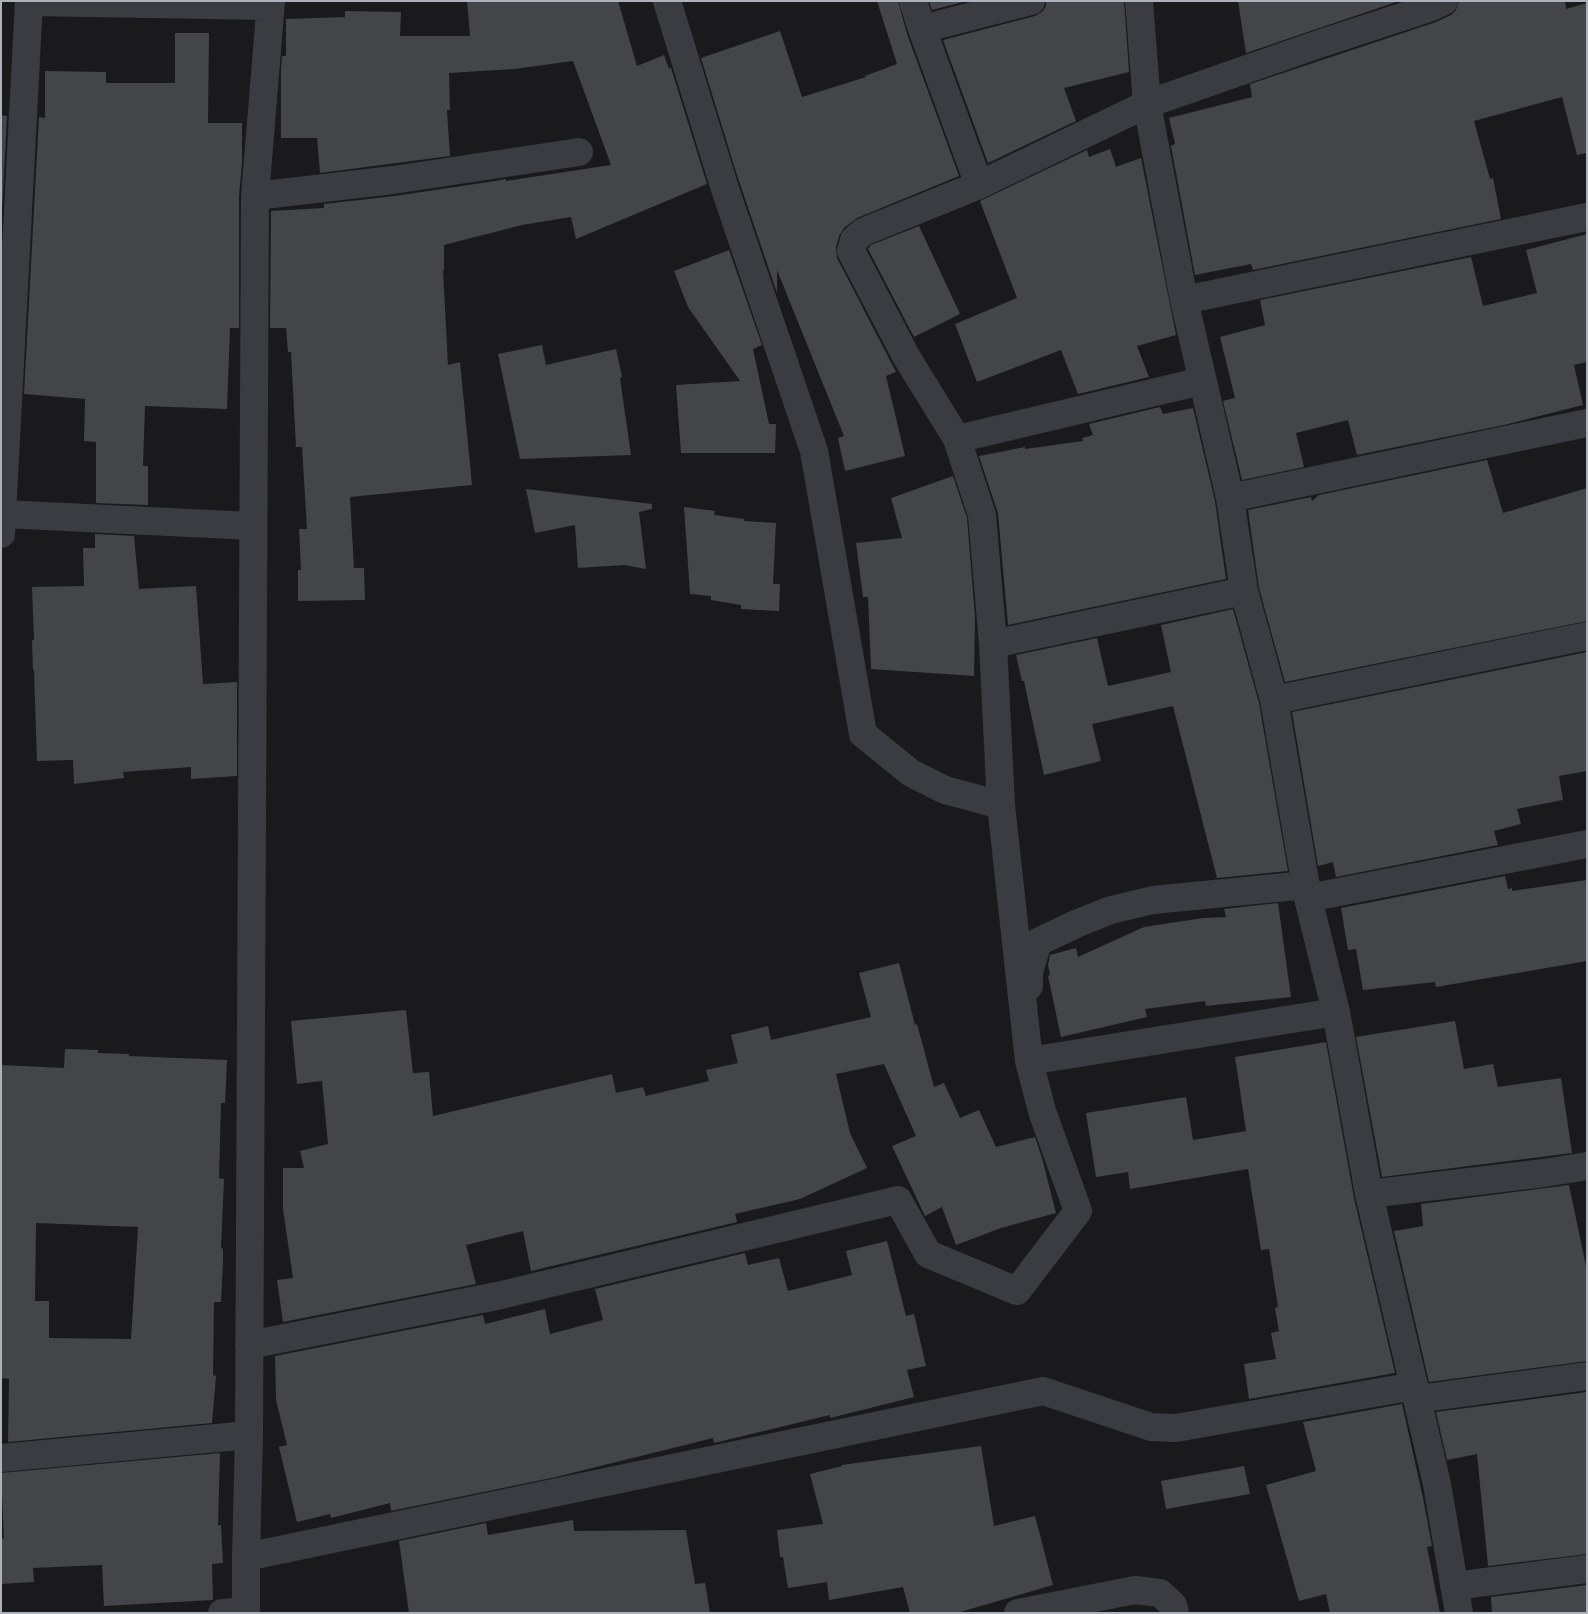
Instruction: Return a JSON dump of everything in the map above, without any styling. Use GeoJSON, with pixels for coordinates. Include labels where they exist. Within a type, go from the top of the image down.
{"type":"FeatureCollection","features":[{"type":"Feature","properties":{"kind":"street"},"geometry":{"type":"LineString","coordinates":[[667,1],[725,189],[814,451],[862,734],[911,773],[945,790],[1001,805]]}},
{"type":"Feature","properties":{"kind":"street"},"geometry":{"type":"LineString","coordinates":[[913,1],[978,185]]}},
{"type":"Feature","properties":{"kind":"street"},"geometry":{"type":"LineString","coordinates":[[922,29],[1031,1]]}},
{"type":"Feature","properties":{"kind":"street"},"geometry":{"type":"LineString","coordinates":[[1139,1],[1147,104],[1184,300],[1230,498],[1244,591],[1274,700],[1307,892],[1336,1012],[1369,1194],[1436,1484],[1458,1613]]}},
{"type":"Feature","properties":{"kind":"street"},"geometry":{"type":"LineString","coordinates":[[249,1345],[497,1296],[898,1200],[928,1254],[1017,1292],[1078,1211],[1042,1111],[1029,1061],[1001,805],[993,644],[982,515],[957,440],[906,356],[851,251],[854,240],[863,232],[978,185],[1147,104],[1429,8],[1444,1]]}},
{"type":"Feature","properties":{"kind":"street"},"geometry":{"type":"LineString","coordinates":[[238,1612],[246,1558],[249,1435],[255,196],[270,4],[29,2],[2,524],[252,526]]}},
{"type":"Feature","properties":{"kind":"street"},"geometry":{"type":"LineString","coordinates":[[255,196],[393,180],[579,152]]}},
{"type":"Feature","properties":{"kind":"street"},"geometry":{"type":"LineString","coordinates":[[1184,300],[1587,217]]}},
{"type":"Feature","properties":{"kind":"street"},"geometry":{"type":"LineString","coordinates":[[957,440],[1202,381]]}},
{"type":"Feature","properties":{"kind":"street"},"geometry":{"type":"LineString","coordinates":[[1230,498],[1587,422]]}},
{"type":"Feature","properties":{"kind":"street"},"geometry":{"type":"LineString","coordinates":[[993,644],[1244,591]]}},
{"type":"Feature","properties":{"kind":"street"},"geometry":{"type":"LineString","coordinates":[[1274,700],[1587,636]]}},
{"type":"Feature","properties":{"kind":"street"},"geometry":{"type":"LineString","coordinates":[[1029,1061],[1029,972],[1038,942],[1111,910],[1153,900],[1307,892],[1587,844]]}},
{"type":"Feature","properties":{"kind":"street"},"geometry":{"type":"LineString","coordinates":[[1029,1061],[1336,1012]]}},
{"type":"Feature","properties":{"kind":"street"},"geometry":{"type":"LineString","coordinates":[[1369,1194],[1587,1166]]}},
{"type":"Feature","properties":{"kind":"street"},"geometry":{"type":"LineString","coordinates":[[246,1558],[1042,1391],[1152,1427],[1176,1428],[1415,1393],[1587,1376]]}},
{"type":"Feature","properties":{"kind":"street"},"geometry":{"type":"LineString","coordinates":[[1,1458],[249,1435]]}},
{"type":"Feature","properties":{"kind":"street"},"geometry":{"type":"LineString","coordinates":[[1454,1586],[1587,1569]]}},
{"type":"Feature","properties":{"kind":"street"},"geometry":{"type":"LineString","coordinates":[[1018,1613],[1135,1590],[1160,1593],[1174,1605],[1175,1613]]}},
{"type":"Feature","properties":{"kind":"building"},"geometry":{"type":"Polygon","coordinates":[[[467,1],[618,1],[637,66],[664,55],[669,69],[671,68],[707,184],[576,239],[571,217],[522,225],[444,245],[443,270],[448,365],[460,362],[472,485],[350,497],[354,568],[364,568],[365,600],[298,601],[298,570],[301,570],[299,529],[307,529],[302,447],[296,447],[291,352],[288,352],[286,328],[270,328],[271,211],[324,208],[324,204],[395,196],[506,179],[506,181],[611,165],[573,61],[514,69],[449,73],[450,110],[447,110],[450,156],[320,173],[317,138],[281,138],[281,69],[282,56],[286,56],[286,19],[345,17],[345,11],[401,12],[400,36],[470,36],[467,1]]]}},
{"type":"Feature","properties":{"kind":"building"},"geometry":{"type":"Polygon","coordinates":[[[877,1],[898,1],[907,34],[959,176],[857,218],[844,228],[839,236],[836,247],[837,258],[896,372],[886,376],[905,456],[845,471],[838,438],[844,436],[777,270],[777,293],[736,172],[701,58],[780,31],[802,97],[866,77],[897,64],[877,1]]]}},
{"type":"Feature","properties":{"kind":"building"},"geometry":{"type":"Polygon","coordinates":[[[929,1],[967,1],[932,10],[929,1]]]}},
{"type":"Feature","properties":{"kind":"building"},"geometry":{"type":"Polygon","coordinates":[[[1046,1],[1124,1],[1129,72],[1064,88],[1076,121],[988,163],[943,40],[1035,16],[1042,12],[1046,6],[1046,1]]]}},
{"type":"Feature","properties":{"kind":"building"},"geometry":{"type":"Polygon","coordinates":[[[1238,1],[1399,1],[1246,53],[1238,1]]]}},
{"type":"Feature","properties":{"kind":"building"},"geometry":{"type":"Polygon","coordinates":[[[1459,1],[1565,1],[1566,9],[1587,3],[1587,153],[1577,155],[1562,97],[1474,121],[1490,179],[1493,178],[1501,219],[1253,270],[1251,264],[1195,275],[1171,146],[1175,144],[1169,118],[1252,97],[1250,84],[1436,22],[1451,15],[1456,10],[1459,1]]]}},
{"type":"Feature","properties":{"kind":"building"},"geometry":{"type":"Polygon","coordinates":[[[175,33],[209,33],[208,123],[242,123],[242,163],[239,196],[239,328],[230,328],[227,409],[145,406],[143,466],[148,466],[148,505],[96,503],[96,442],[84,441],[85,399],[24,394],[39,117],[45,118],[45,71],[106,72],[106,83],[175,83],[175,33]]]}},
{"type":"Feature","properties":{"kind":"building"},"geometry":{"type":"Polygon","coordinates":[[[1,115],[7,116],[1,231],[1,115]]]}},
{"type":"Feature","properties":{"kind":"building"},"geometry":{"type":"Polygon","coordinates":[[[1110,149],[1116,167],[1141,158],[1176,335],[1137,346],[1149,377],[1078,394],[1061,350],[977,382],[955,324],[1017,298],[980,201],[1087,150],[1089,157],[1110,149]]]}},
{"type":"Feature","properties":{"kind":"building"},"geometry":{"type":"Polygon","coordinates":[[[919,226],[960,314],[914,337],[868,249],[871,245],[919,226]]]}},
{"type":"Feature","properties":{"kind":"building"},"geometry":{"type":"Polygon","coordinates":[[[1587,234],[1587,362],[1574,365],[1583,405],[1504,425],[1357,455],[1348,420],[1296,433],[1304,467],[1242,480],[1223,401],[1235,398],[1220,337],[1265,325],[1260,300],[1471,257],[1483,306],[1537,293],[1526,250],[1587,234]]]}},
{"type":"Feature","properties":{"kind":"building"},"geometry":{"type":"Polygon","coordinates":[[[729,250],[762,345],[753,349],[769,424],[776,424],[775,453],[681,453],[676,385],[740,381],[688,307],[674,271],[729,250]]]}},
{"type":"Feature","properties":{"kind":"building"},"geometry":{"type":"Polygon","coordinates":[[[542,345],[546,365],[616,349],[622,377],[620,378],[631,455],[520,459],[498,354],[542,345]]]}},
{"type":"Feature","properties":{"kind":"building"},"geometry":{"type":"Polygon","coordinates":[[[1160,407],[1163,414],[1193,408],[1215,501],[1226,579],[1008,625],[998,513],[979,456],[1025,447],[1025,449],[1083,441],[1082,438],[1093,435],[1089,424],[1160,407]]]}},
{"type":"Feature","properties":{"kind":"building"},"geometry":{"type":"Polygon","coordinates":[[[1487,460],[1503,513],[1587,488],[1587,621],[1285,682],[1259,588],[1248,510],[1311,497],[1312,501],[1319,495],[1487,460]]]}},
{"type":"Feature","properties":{"kind":"building"},"geometry":{"type":"Polygon","coordinates":[[[953,476],[967,518],[975,617],[974,676],[871,669],[868,597],[863,597],[856,543],[902,538],[891,498],[953,476]]]}},
{"type":"Feature","properties":{"kind":"building"},"geometry":{"type":"Polygon","coordinates":[[[526,489],[652,504],[652,509],[639,512],[646,569],[624,565],[578,568],[575,525],[535,533],[526,489]]]}},
{"type":"Feature","properties":{"kind":"building"},"geometry":{"type":"Polygon","coordinates":[[[684,507],[715,511],[714,515],[744,519],[744,521],[776,523],[773,584],[780,584],[779,611],[741,609],[741,605],[711,600],[711,596],[690,594],[684,507]]]}},
{"type":"Feature","properties":{"kind":"building"},"geometry":{"type":"Polygon","coordinates":[[[95,534],[134,536],[139,589],[196,586],[203,684],[237,682],[237,776],[191,779],[191,767],[123,772],[124,778],[74,784],[73,760],[37,761],[32,640],[34,640],[32,587],[84,586],[83,548],[95,548],[95,534]]]}},
{"type":"Feature","properties":{"kind":"building"},"geometry":{"type":"Polygon","coordinates":[[[1233,609],[1259,703],[1288,871],[1217,878],[1173,706],[1092,724],[1101,761],[1044,775],[1024,681],[1022,681],[1016,655],[1097,638],[1108,686],[1171,672],[1161,625],[1233,609]]]}},
{"type":"Feature","properties":{"kind":"building"},"geometry":{"type":"Polygon","coordinates":[[[1587,652],[1587,771],[1559,776],[1563,800],[1517,809],[1521,824],[1494,831],[1498,845],[1336,877],[1333,862],[1318,866],[1292,712],[1587,652]]]}},
{"type":"Feature","properties":{"kind":"building"},"geometry":{"type":"Polygon","coordinates":[[[1505,876],[1508,889],[1512,888],[1512,891],[1587,880],[1587,961],[1436,987],[1435,982],[1363,990],[1356,949],[1348,950],[1341,908],[1505,876]]]}},
{"type":"Feature","properties":{"kind":"building"},"geometry":{"type":"Polygon","coordinates":[[[1278,903],[1291,997],[1206,1006],[1205,1001],[1145,1009],[1147,1017],[1061,1037],[1048,976],[1050,975],[1048,965],[1050,955],[1076,948],[1078,957],[1144,927],[1203,918],[1226,917],[1224,909],[1278,903]]]}},
{"type":"Feature","properties":{"kind":"building"},"geometry":{"type":"Polygon","coordinates":[[[899,963],[934,1087],[944,1083],[960,1118],[979,1110],[996,1147],[1035,1137],[1056,1213],[1001,1228],[956,1245],[942,1207],[925,1216],[892,1146],[916,1136],[884,1064],[836,1074],[850,1133],[867,1168],[800,1199],[735,1214],[737,1222],[531,1271],[523,1231],[466,1245],[476,1284],[283,1322],[277,1280],[293,1278],[283,1209],[283,1168],[304,1168],[300,1151],[328,1144],[322,1081],[297,1084],[291,1021],[406,1010],[413,1073],[429,1072],[433,1116],[612,1074],[616,1093],[643,1087],[646,1096],[709,1081],[706,1070],[738,1063],[731,1035],[768,1026],[771,1040],[871,1017],[859,973],[899,963]]]}},
{"type":"Feature","properties":{"kind":"building"},"geometry":{"type":"Polygon","coordinates":[[[1455,1021],[1464,1069],[1493,1064],[1498,1087],[1561,1078],[1572,1153],[1382,1177],[1356,1037],[1455,1021]]]}},
{"type":"Feature","properties":{"kind":"building"},"geometry":{"type":"Polygon","coordinates":[[[1326,1042],[1354,1198],[1395,1373],[1249,1399],[1244,1364],[1276,1359],[1271,1333],[1279,1331],[1275,1308],[1278,1307],[1269,1249],[1261,1250],[1248,1169],[1130,1189],[1128,1172],[1096,1177],[1086,1113],[1186,1097],[1193,1140],[1246,1131],[1235,1057],[1326,1042]]]}},
{"type":"Feature","properties":{"kind":"building"},"geometry":{"type":"Polygon","coordinates":[[[65,1049],[98,1050],[98,1053],[129,1054],[129,1056],[227,1060],[225,1103],[221,1103],[219,1178],[224,1179],[221,1248],[223,1249],[223,1261],[221,1302],[214,1302],[213,1375],[216,1376],[212,1423],[8,1442],[9,1379],[1,1378],[1,1065],[64,1068],[65,1049]],[[36,1223],[35,1301],[49,1301],[49,1338],[131,1339],[138,1227],[36,1223]]]}},
{"type":"Feature","properties":{"kind":"building"},"geometry":{"type":"Polygon","coordinates":[[[1569,1185],[1587,1271],[1587,1361],[1429,1382],[1394,1231],[1423,1226],[1421,1204],[1569,1185]]]}},
{"type":"Feature","properties":{"kind":"building"},"geometry":{"type":"Polygon","coordinates":[[[887,1241],[906,1316],[914,1314],[926,1366],[907,1370],[914,1397],[830,1418],[830,1415],[714,1443],[713,1438],[556,1477],[391,1511],[390,1503],[331,1518],[330,1514],[297,1522],[279,1447],[287,1445],[276,1400],[275,1356],[483,1315],[485,1324],[545,1309],[550,1334],[603,1320],[595,1289],[745,1253],[748,1265],[779,1258],[788,1291],[852,1275],[846,1251],[887,1241]]]}},
{"type":"Feature","properties":{"kind":"building"},"geometry":{"type":"Polygon","coordinates":[[[1587,1392],[1587,1554],[1488,1566],[1477,1454],[1447,1460],[1436,1412],[1587,1392]]]}},
{"type":"Feature","properties":{"kind":"building"},"geometry":{"type":"Polygon","coordinates":[[[1402,1404],[1432,1546],[1427,1547],[1440,1613],[1330,1613],[1326,1594],[1299,1601],[1266,1485],[1316,1471],[1303,1422],[1402,1404]]]}},
{"type":"Feature","properties":{"kind":"building"},"geometry":{"type":"Polygon","coordinates":[[[981,1446],[994,1526],[1035,1516],[1053,1585],[957,1613],[910,1613],[903,1587],[829,1600],[827,1582],[788,1588],[783,1557],[780,1557],[777,1530],[823,1524],[810,1474],[842,1465],[981,1446]]]}},
{"type":"Feature","properties":{"kind":"building"},"geometry":{"type":"Polygon","coordinates":[[[220,1453],[218,1525],[221,1525],[223,1563],[212,1564],[213,1600],[104,1606],[102,1565],[33,1568],[34,1582],[1,1584],[1,1539],[4,1538],[1,1473],[220,1453]]]}},
{"type":"Feature","properties":{"kind":"building"},"geometry":{"type":"Polygon","coordinates":[[[1244,1466],[1250,1494],[1166,1509],[1161,1481],[1244,1466]]]}},
{"type":"Feature","properties":{"kind":"building"},"geometry":{"type":"Polygon","coordinates":[[[573,1520],[574,1531],[686,1530],[695,1584],[705,1583],[710,1613],[409,1613],[399,1541],[486,1523],[488,1535],[573,1520]]]}},
{"type":"Feature","properties":{"kind":"building"},"geometry":{"type":"Polygon","coordinates":[[[1587,1585],[1587,1613],[1492,1613],[1491,1597],[1587,1585]]]}}]}
